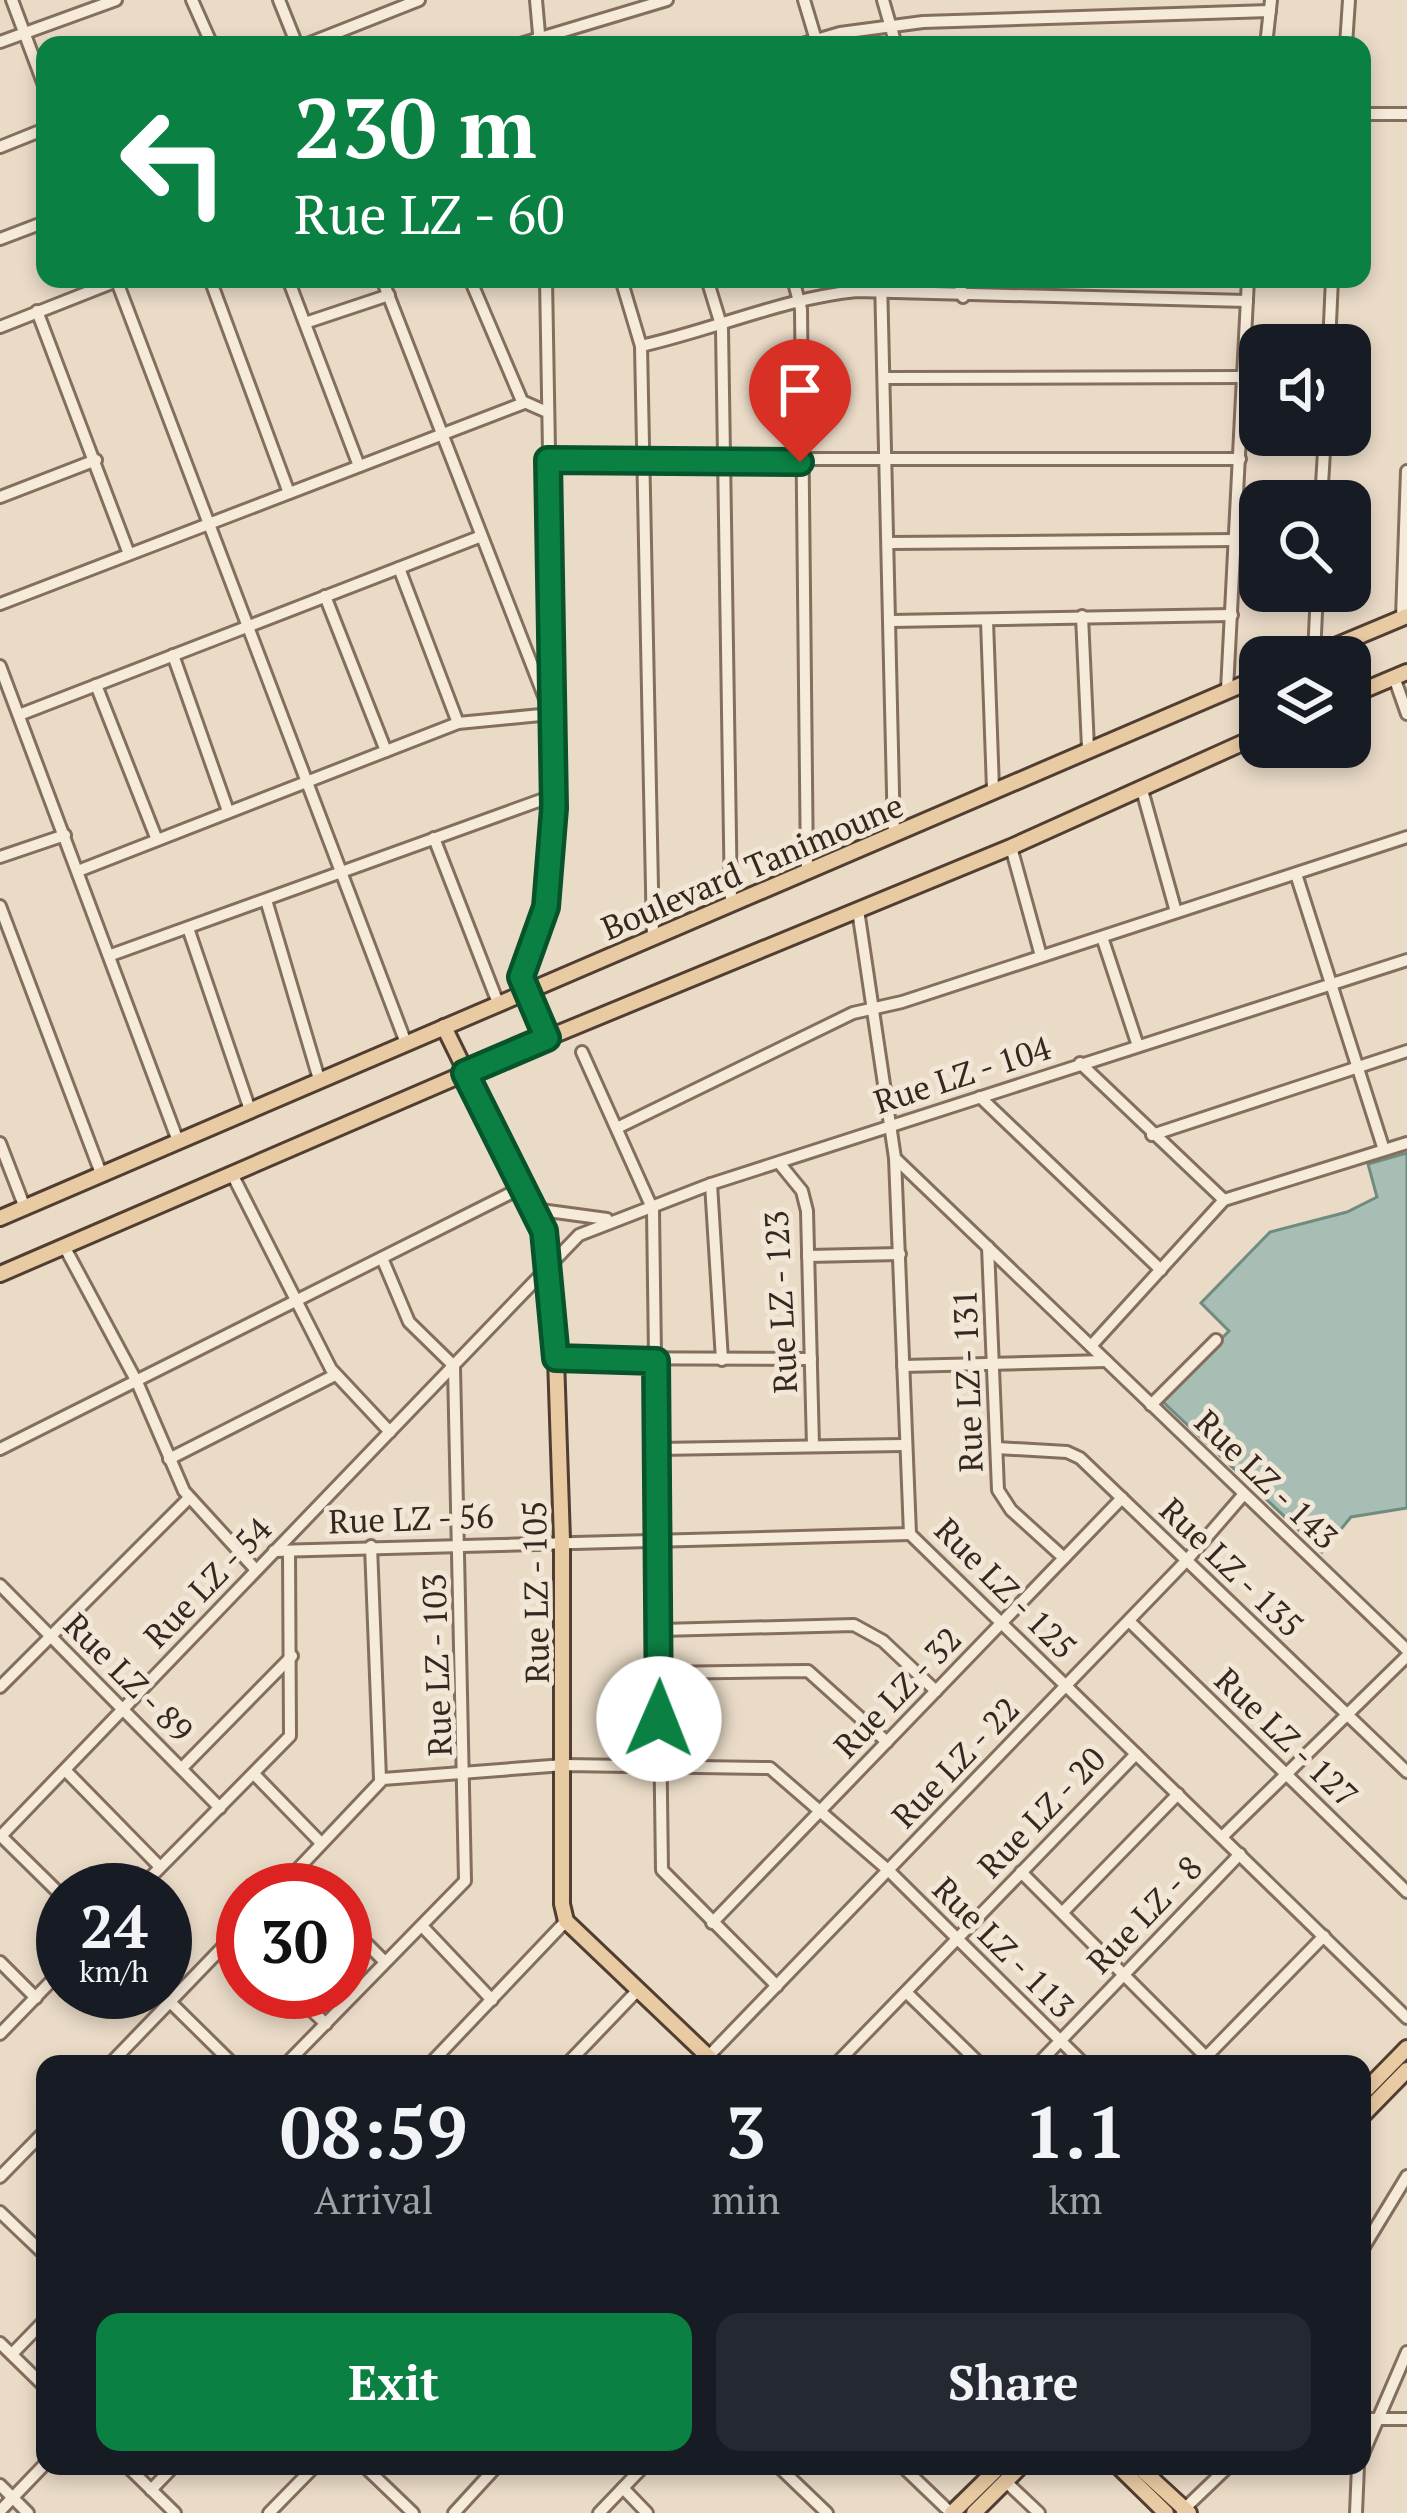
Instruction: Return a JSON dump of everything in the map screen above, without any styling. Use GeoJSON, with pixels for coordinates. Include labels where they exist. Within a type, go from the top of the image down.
{"type":"FeatureCollection","features":[{"type":"Feature","properties":{"kind":"main road"},"geometry":{"type":"LineString","coordinates":[[1359,636],[1404,617]]}},
{"type":"Feature","properties":{"kind":"main road"},"geometry":{"type":"LineString","coordinates":[[1371,687],[1401,674]]}},
{"type":"Feature","properties":{"kind":"main road","name":"Boulevard Tanimoune"},"geometry":{"type":"LineString","coordinates":[[0,1218],[1239,685]]}},
{"type":"Feature","properties":{"kind":"main road"},"geometry":{"type":"LineString","coordinates":[[0,1274],[547,1038],[1011,847],[1239,745]]}},
{"type":"Feature","properties":{"kind":"main road"},"geometry":{"type":"LineString","coordinates":[[526,992],[547,1038]]}},
{"type":"Feature","properties":{"kind":"main road","name":"Rue LZ - 105"},"geometry":{"type":"LineString","coordinates":[[444,1028],[544,1231],[556,1358],[562,1540],[566,1922]]}},
{"type":"Feature","properties":{"kind":"main road"},"geometry":{"type":"LineString","coordinates":[[566,1922],[701,2055]]}},
{"type":"Feature","properties":{"kind":"main road"},"geometry":{"type":"LineString","coordinates":[[1371,2085],[1407,2048]]}},
{"type":"Feature","properties":{"kind":"main road"},"geometry":{"type":"LineString","coordinates":[[1371,2107],[1407,2070]]}},
{"type":"Feature","properties":{"kind":"main road"},"geometry":{"type":"LineString","coordinates":[[951,2513],[1000,2475]]}},
{"type":"Feature","properties":{"kind":"main road"},"geometry":{"type":"LineString","coordinates":[[974,2513],[1002,2475]]}},
{"type":"Feature","properties":{"kind":"main road"},"geometry":{"type":"LineString","coordinates":[[1127,2475],[1166,2513]]}},
{"type":"Feature","properties":{"kind":"main road"},"geometry":{"type":"LineString","coordinates":[[1147,2475],[1184,2512]]}},
{"type":"Feature","properties":{"kind":"street"},"geometry":{"type":"LineString","coordinates":[[11,0],[36,64]]}},
{"type":"Feature","properties":{"kind":"street"},"geometry":{"type":"LineString","coordinates":[[0,42],[116,0]]}},
{"type":"Feature","properties":{"kind":"street"},"geometry":{"type":"LineString","coordinates":[[193,0],[208,36]]}},
{"type":"Feature","properties":{"kind":"street"},"geometry":{"type":"LineString","coordinates":[[280,0],[297,36]]}},
{"type":"Feature","properties":{"kind":"street"},"geometry":{"type":"LineString","coordinates":[[325,36],[419,0]]}},
{"type":"Feature","properties":{"kind":"street"},"geometry":{"type":"LineString","coordinates":[[536,0],[540,36]]}},
{"type":"Feature","properties":{"kind":"street"},"geometry":{"type":"LineString","coordinates":[[555,36],[667,0]]}},
{"type":"Feature","properties":{"kind":"street"},"geometry":{"type":"LineString","coordinates":[[803,0],[807,36]]}},
{"type":"Feature","properties":{"kind":"street"},"geometry":{"type":"LineString","coordinates":[[883,0],[894,36]]}},
{"type":"Feature","properties":{"kind":"street"},"geometry":{"type":"LineString","coordinates":[[1346,36],[1348,0]]}},
{"type":"Feature","properties":{"kind":"street"},"geometry":{"type":"LineString","coordinates":[[842,36],[891,26],[1270,6],[1267,36]]}},
{"type":"Feature","properties":{"kind":"street"},"geometry":{"type":"LineString","coordinates":[[1371,114],[1407,114]]}},
{"type":"Feature","properties":{"kind":"street"},"geometry":{"type":"LineString","coordinates":[[0,147],[36,133]]}},
{"type":"Feature","properties":{"kind":"street"},"geometry":{"type":"LineString","coordinates":[[0,239],[36,225]]}},
{"type":"Feature","properties":{"kind":"street"},"geometry":{"type":"LineString","coordinates":[[0,327],[97,288]]}},
{"type":"Feature","properties":{"kind":"street"},"geometry":{"type":"LineString","coordinates":[[121,288],[406,1043]]}},
{"type":"Feature","properties":{"kind":"street"},"geometry":{"type":"LineString","coordinates":[[213,288],[289,493]]}},
{"type":"Feature","properties":{"kind":"street"},"geometry":{"type":"LineString","coordinates":[[291,288],[359,466]]}},
{"type":"Feature","properties":{"kind":"street"},"geometry":{"type":"LineString","coordinates":[[386,288],[551,714]]}},
{"type":"Feature","properties":{"kind":"street"},"geometry":{"type":"LineString","coordinates":[[474,288],[524,403]]}},
{"type":"Feature","properties":{"kind":"street"},"geometry":{"type":"LineString","coordinates":[[526,992],[521,977],[546,907],[555,795],[546,288]]}},
{"type":"Feature","properties":{"kind":"street"},"geometry":{"type":"LineString","coordinates":[[625,288],[641,346],[653,937]]}},
{"type":"Feature","properties":{"kind":"street"},"geometry":{"type":"LineString","coordinates":[[710,288],[722,328],[731,903]]}},
{"type":"Feature","properties":{"kind":"street"},"geometry":{"type":"LineString","coordinates":[[796,288],[807,872]]}},
{"type":"Feature","properties":{"kind":"street"},"geometry":{"type":"LineString","coordinates":[[882,288],[894,835]]}},
{"type":"Feature","properties":{"kind":"street"},"geometry":{"type":"LineString","coordinates":[[960,288],[963,297]]}},
{"type":"Feature","properties":{"kind":"street"},"geometry":{"type":"LineString","coordinates":[[1246,324],[1248,288]]}},
{"type":"Feature","properties":{"kind":"street"},"geometry":{"type":"LineString","coordinates":[[1330,324],[1332,288]]}},
{"type":"Feature","properties":{"kind":"street"},"geometry":{"type":"LineString","coordinates":[[641,346],[722,328],[799,299],[857,291],[1247,302]]}},
{"type":"Feature","properties":{"kind":"street"},"geometry":{"type":"LineString","coordinates":[[305,323],[389,296]]}},
{"type":"Feature","properties":{"kind":"street"},"geometry":{"type":"LineString","coordinates":[[37,311],[129,554]]}},
{"type":"Feature","properties":{"kind":"street"},"geometry":{"type":"LineString","coordinates":[[886,378],[1239,376]]}},
{"type":"Feature","properties":{"kind":"street"},"geometry":{"type":"LineString","coordinates":[[0,604],[524,403],[547,412]]}},
{"type":"Feature","properties":{"kind":"street"},"geometry":{"type":"LineString","coordinates":[[1227,690],[1240,456]]}},
{"type":"Feature","properties":{"kind":"street"},"geometry":{"type":"LineString","coordinates":[[548,460],[1240,459]]}},
{"type":"Feature","properties":{"kind":"street"},"geometry":{"type":"LineString","coordinates":[[0,497],[96,460]]}},
{"type":"Feature","properties":{"kind":"street"},"geometry":{"type":"LineString","coordinates":[[1404,617],[1407,471]]}},
{"type":"Feature","properties":{"kind":"street"},"geometry":{"type":"LineString","coordinates":[[19,715],[479,537]]}},
{"type":"Feature","properties":{"kind":"street"},"geometry":{"type":"LineString","coordinates":[[890,543],[1236,540]]}},
{"type":"Feature","properties":{"kind":"street"},"geometry":{"type":"LineString","coordinates":[[399,568],[458,723]]}},
{"type":"Feature","properties":{"kind":"street"},"geometry":{"type":"LineString","coordinates":[[325,596],[386,751]]}},
{"type":"Feature","properties":{"kind":"street"},"geometry":{"type":"LineString","coordinates":[[891,621],[1232,614]]}},
{"type":"Feature","properties":{"kind":"street"},"geometry":{"type":"LineString","coordinates":[[1082,616],[1088,748]]}},
{"type":"Feature","properties":{"kind":"street"},"geometry":{"type":"LineString","coordinates":[[987,621],[993,789]]}},
{"type":"Feature","properties":{"kind":"street"},"geometry":{"type":"LineString","coordinates":[[173,655],[228,811]]}},
{"type":"Feature","properties":{"kind":"street"},"geometry":{"type":"LineString","coordinates":[[0,668],[178,1141]]}},
{"type":"Feature","properties":{"kind":"street"},"geometry":{"type":"LineString","coordinates":[[1401,674],[1407,714]]}},
{"type":"Feature","properties":{"kind":"street"},"geometry":{"type":"LineString","coordinates":[[96,685],[157,839]]}},
{"type":"Feature","properties":{"kind":"street"},"geometry":{"type":"LineString","coordinates":[[79,871],[458,723],[551,714]]}},
{"type":"Feature","properties":{"kind":"street"},"geometry":{"type":"LineString","coordinates":[[1142,790],[1176,912]]}},
{"type":"Feature","properties":{"kind":"street"},"geometry":{"type":"LineString","coordinates":[[111,955],[555,795]]}},
{"type":"Feature","properties":{"kind":"street"},"geometry":{"type":"LineString","coordinates":[[0,857],[65,835]]}},
{"type":"Feature","properties":{"kind":"street"},"geometry":{"type":"LineString","coordinates":[[619,1127],[872,1008],[1407,837]]}},
{"type":"Feature","properties":{"kind":"street"},"geometry":{"type":"LineString","coordinates":[[434,838],[498,1003]]}},
{"type":"Feature","properties":{"kind":"street"},"geometry":{"type":"LineString","coordinates":[[1011,847],[1041,956]]}},
{"type":"Feature","properties":{"kind":"street"},"geometry":{"type":"LineString","coordinates":[[1296,874],[1384,1150]]}},
{"type":"Feature","properties":{"kind":"street"},"geometry":{"type":"LineString","coordinates":[[266,899],[320,1079]]}},
{"type":"Feature","properties":{"kind":"street"},"geometry":{"type":"LineString","coordinates":[[0,906],[101,1176]]}},
{"type":"Feature","properties":{"kind":"street","name":"Rue LZ - 125"},"geometry":{"type":"LineString","coordinates":[[859,910],[895,1158],[910,1534],[1407,2018]]}},
{"type":"Feature","properties":{"kind":"street"},"geometry":{"type":"LineString","coordinates":[[188,928],[250,1110]]}},
{"type":"Feature","properties":{"kind":"street"},"geometry":{"type":"LineString","coordinates":[[1102,938],[1137,1043]]}},
{"type":"Feature","properties":{"kind":"street","name":"Rue LZ - 104"},"geometry":{"type":"LineString","coordinates":[[454,1366],[579,1235],[613,1219],[1137,1043],[1407,959]]}},
{"type":"Feature","properties":{"kind":"street"},"geometry":{"type":"LineString","coordinates":[[1153,1135],[1407,1051]]}},
{"type":"Feature","properties":{"kind":"street"},"geometry":{"type":"LineString","coordinates":[[582,1052],[652,1204],[664,1875],[777,1986]]}},
{"type":"Feature","properties":{"kind":"street"},"geometry":{"type":"LineString","coordinates":[[1080,1064],[1224,1200]]}},
{"type":"Feature","properties":{"kind":"street"},"geometry":{"type":"LineString","coordinates":[[980,1097],[1161,1270]]}},
{"type":"Feature","properties":{"kind":"street"},"geometry":{"type":"LineString","coordinates":[[0,1143],[25,1208]]}},
{"type":"Feature","properties":{"kind":"street"},"geometry":{"type":"LineString","coordinates":[[1064,1362],[1161,1270],[1224,1200],[1407,1143]]}},
{"type":"Feature","properties":{"kind":"street"},"geometry":{"type":"LineString","coordinates":[[895,1158],[1086,1341]]}},
{"type":"Feature","properties":{"kind":"street","name":"Rue LZ - 123"},"geometry":{"type":"LineString","coordinates":[[780,1164],[806,1199],[813,1446]]}},
{"type":"Feature","properties":{"kind":"street"},"geometry":{"type":"LineString","coordinates":[[232,1174],[335,1375],[390,1432]]}},
{"type":"Feature","properties":{"kind":"street"},"geometry":{"type":"LineString","coordinates":[[711,1184],[722,1360]]}},
{"type":"Feature","properties":{"kind":"street"},"geometry":{"type":"LineString","coordinates":[[0,1449],[523,1187]]}},
{"type":"Feature","properties":{"kind":"street"},"geometry":{"type":"LineString","coordinates":[[533,1209],[613,1219]]}},
{"type":"Feature","properties":{"kind":"street","name":"Rue LZ - 131"},"geometry":{"type":"LineString","coordinates":[[988,1245],[1003,1501],[1064,1558]]}},
{"type":"Feature","properties":{"kind":"street"},"geometry":{"type":"LineString","coordinates":[[64,1246],[137,1382],[189,1498],[256,1570]]}},
{"type":"Feature","properties":{"kind":"street"},"geometry":{"type":"LineString","coordinates":[[808,1256],[899,1254]]}},
{"type":"Feature","properties":{"kind":"street"},"geometry":{"type":"LineString","coordinates":[[382,1258],[409,1322],[454,1366]]}},
{"type":"Feature","properties":{"kind":"street"},"geometry":{"type":"LineString","coordinates":[[1151,1405],[1216,1340]]}},
{"type":"Feature","properties":{"kind":"street","name":"Rue LZ - 143"},"geometry":{"type":"LineString","coordinates":[[1086,1341],[1407,1653]]}},
{"type":"Feature","properties":{"kind":"street"},"geometry":{"type":"LineString","coordinates":[[556,1358],[811,1359]]}},
{"type":"Feature","properties":{"kind":"street"},"geometry":{"type":"LineString","coordinates":[[903,1366],[1106,1361]]}},
{"type":"Feature","properties":{"kind":"street","name":"Rue LZ - 54"},"geometry":{"type":"LineString","coordinates":[[0,1836],[454,1366]]}},
{"type":"Feature","properties":{"kind":"street","name":"Rue LZ - 103"},"geometry":{"type":"LineString","coordinates":[[422,1926],[460,1890],[467,1870],[454,1366]]}},
{"type":"Feature","properties":{"kind":"street"},"geometry":{"type":"LineString","coordinates":[[169,1459],[335,1375]]}},
{"type":"Feature","properties":{"kind":"street"},"geometry":{"type":"LineString","coordinates":[[658,1449],[903,1445]]}},
{"type":"Feature","properties":{"kind":"street","name":"Rue LZ - 135"},"geometry":{"type":"LineString","coordinates":[[997,1448],[1067,1452],[1122,1498],[1407,1772]]}},
{"type":"Feature","properties":{"kind":"street","name":"Rue LZ - 22"},"geometry":{"type":"LineString","coordinates":[[714,2055],[1186,1561],[1244,1494]]}},
{"type":"Feature","properties":{"kind":"street"},"geometry":{"type":"LineString","coordinates":[[0,1687],[189,1498]]}},
{"type":"Feature","properties":{"kind":"street","name":"Rue LZ - 32"},"geometry":{"type":"LineString","coordinates":[[712,1923],[1122,1498]]}},
{"type":"Feature","properties":{"kind":"street","name":"Rue LZ - 56"},"geometry":{"type":"LineString","coordinates":[[274,1551],[459,1542],[910,1534]]}},
{"type":"Feature","properties":{"kind":"street"},"geometry":{"type":"LineString","coordinates":[[305,1863],[380,1779],[371,1546]]}},
{"type":"Feature","properties":{"kind":"street"},"geometry":{"type":"LineString","coordinates":[[164,1863],[290,1736],[289,1551]]}},
{"type":"Feature","properties":{"kind":"street","name":"Rue LZ - 89"},"geometry":{"type":"LineString","coordinates":[[0,1585],[220,1808]]}},
{"type":"Feature","properties":{"kind":"street","name":"Rue LZ - 127"},"geometry":{"type":"LineString","coordinates":[[1129,1621],[1406,1888]]}},
{"type":"Feature","properties":{"kind":"street"},"geometry":{"type":"LineString","coordinates":[[661,1630],[854,1625],[884,1641],[936,1691]]}},
{"type":"Feature","properties":{"kind":"street"},"geometry":{"type":"LineString","coordinates":[[1222,1837],[1407,1653]]}},
{"type":"Feature","properties":{"kind":"street"},"geometry":{"type":"LineString","coordinates":[[182,1768],[292,1656]]}},
{"type":"Feature","properties":{"kind":"street"},"geometry":{"type":"LineString","coordinates":[[660,1673],[808,1671],[886,1742]]}},
{"type":"Feature","properties":{"kind":"street","name":"Rue LZ - 20"},"geometry":{"type":"LineString","coordinates":[[847,2054],[1136,1754]]}},
{"type":"Feature","properties":{"kind":"street","name":"Rue LZ - 113"},"geometry":{"type":"LineString","coordinates":[[380,1779],[466,1768],[563,1765],[770,1768],[822,1808],[888,1870],[1075,2055]]}},
{"type":"Feature","properties":{"kind":"street"},"geometry":{"type":"LineString","coordinates":[[66,1771],[156,1863]]}},
{"type":"Feature","properties":{"kind":"street"},"geometry":{"type":"LineString","coordinates":[[254,1774],[321,1844]]}},
{"type":"Feature","properties":{"kind":"street"},"geometry":{"type":"LineString","coordinates":[[1063,1912],[1178,1794]]}},
{"type":"Feature","properties":{"kind":"street"},"geometry":{"type":"LineString","coordinates":[[0,1836],[36,1871]]}},
{"type":"Feature","properties":{"kind":"street","name":"Rue LZ - 8"},"geometry":{"type":"LineString","coordinates":[[1046,2055],[1240,1854]]}},
{"type":"Feature","properties":{"kind":"street"},"geometry":{"type":"LineString","coordinates":[[1021,1872],[1205,2055]]}},
{"type":"Feature","properties":{"kind":"street"},"geometry":{"type":"LineString","coordinates":[[439,2055],[566,1922]]}},
{"type":"Feature","properties":{"kind":"street"},"geometry":{"type":"LineString","coordinates":[[295,2055],[422,1926],[492,2000]]}},
{"type":"Feature","properties":{"kind":"street"},"geometry":{"type":"LineString","coordinates":[[1215,2055],[1324,1936]]}},
{"type":"Feature","properties":{"kind":"street"},"geometry":{"type":"LineString","coordinates":[[372,1949],[385,1962]]}},
{"type":"Feature","properties":{"kind":"street"},"geometry":{"type":"LineString","coordinates":[[192,1976],[216,1958]]}},
{"type":"Feature","properties":{"kind":"street"},"geometry":{"type":"LineString","coordinates":[[0,1962],[36,1998],[0,2035]]}},
{"type":"Feature","properties":{"kind":"street"},"geometry":{"type":"LineString","coordinates":[[576,2055],[636,1992]]}},
{"type":"Feature","properties":{"kind":"street"},"geometry":{"type":"LineString","coordinates":[[906,1992],[971,2055]]}},
{"type":"Feature","properties":{"kind":"street"},"geometry":{"type":"LineString","coordinates":[[117,2055],[146,2019]]}},
{"type":"Feature","properties":{"kind":"street"},"geometry":{"type":"LineString","coordinates":[[188,2019],[224,2055]]}},
{"type":"Feature","properties":{"kind":"street"},"geometry":{"type":"LineString","coordinates":[[321,2019],[326,2024]]}},
{"type":"Feature","properties":{"kind":"street"},"geometry":{"type":"LineString","coordinates":[[0,2177],[36,2140]]}},
{"type":"Feature","properties":{"kind":"street"},"geometry":{"type":"LineString","coordinates":[[1371,2235],[1407,2176]]}},
{"type":"Feature","properties":{"kind":"street"},"geometry":{"type":"LineString","coordinates":[[0,2212],[36,2246]]}},
{"type":"Feature","properties":{"kind":"street"},"geometry":{"type":"LineString","coordinates":[[12,2354],[36,2329]]}},
{"type":"Feature","properties":{"kind":"street"},"geometry":{"type":"LineString","coordinates":[[0,2343],[36,2378]]}},
{"type":"Feature","properties":{"kind":"street"},"geometry":{"type":"LineString","coordinates":[[1371,2414],[1407,2352]]}},
{"type":"Feature","properties":{"kind":"street"},"geometry":{"type":"LineString","coordinates":[[1371,2419],[1407,2419]]}},
{"type":"Feature","properties":{"kind":"street"},"geometry":{"type":"LineString","coordinates":[[0,2511],[36,2474]]}},
{"type":"Feature","properties":{"kind":"street"},"geometry":{"type":"LineString","coordinates":[[136,2475],[175,2513]]}},
{"type":"Feature","properties":{"kind":"street"},"geometry":{"type":"LineString","coordinates":[[151,2490],[165,2475]]}},
{"type":"Feature","properties":{"kind":"street"},"geometry":{"type":"LineString","coordinates":[[269,2513],[305,2475]]}},
{"type":"Feature","properties":{"kind":"street"},"geometry":{"type":"LineString","coordinates":[[373,2475],[412,2513]]}},
{"type":"Feature","properties":{"kind":"street"},"geometry":{"type":"LineString","coordinates":[[454,2513],[489,2475]]}},
{"type":"Feature","properties":{"kind":"street"},"geometry":{"type":"LineString","coordinates":[[599,2513],[635,2475]]}},
{"type":"Feature","properties":{"kind":"street"},"geometry":{"type":"LineString","coordinates":[[787,2475],[827,2513]]}},
{"type":"Feature","properties":{"kind":"street"},"geometry":{"type":"LineString","coordinates":[[911,2475],[951,2513]]}},
{"type":"Feature","properties":{"kind":"street"},"geometry":{"type":"LineString","coordinates":[[1005,2475],[1039,2513]]}},
{"type":"Feature","properties":{"kind":"street"},"geometry":{"type":"LineString","coordinates":[[1184,2512],[1220,2475]]}},
{"type":"Feature","properties":{"kind":"street"},"geometry":{"type":"LineString","coordinates":[[1355,2513],[1357,2475]]}},
{"type":"Feature","properties":{"kind":"street"},"geometry":{"type":"LineString","coordinates":[[0,2486],[28,2513]]}},
{"type":"Feature","properties":{"kind":"street"},"geometry":{"type":"LineString","coordinates":[[622,2488],[647,2513]]}},
{"type":"Feature","properties":{"kind":"shaded area"},"geometry":{"type":"Polygon","coordinates":[[[1407,1153],[1407,1508],[1351,1517],[1322,1552],[1161,1400],[1229,1331],[1201,1303],[1270,1232],[1347,1212],[1377,1197],[1368,1164],[1407,1153]]]}},
{"type":"Feature","properties":{"kind":"route"},"geometry":{"type":"LineString","coordinates":[[659,1719],[656,1361],[556,1358],[544,1231],[465,1073],[547,1038],[521,977],[546,907],[555,795],[548,460],[800,462]]}}]}
